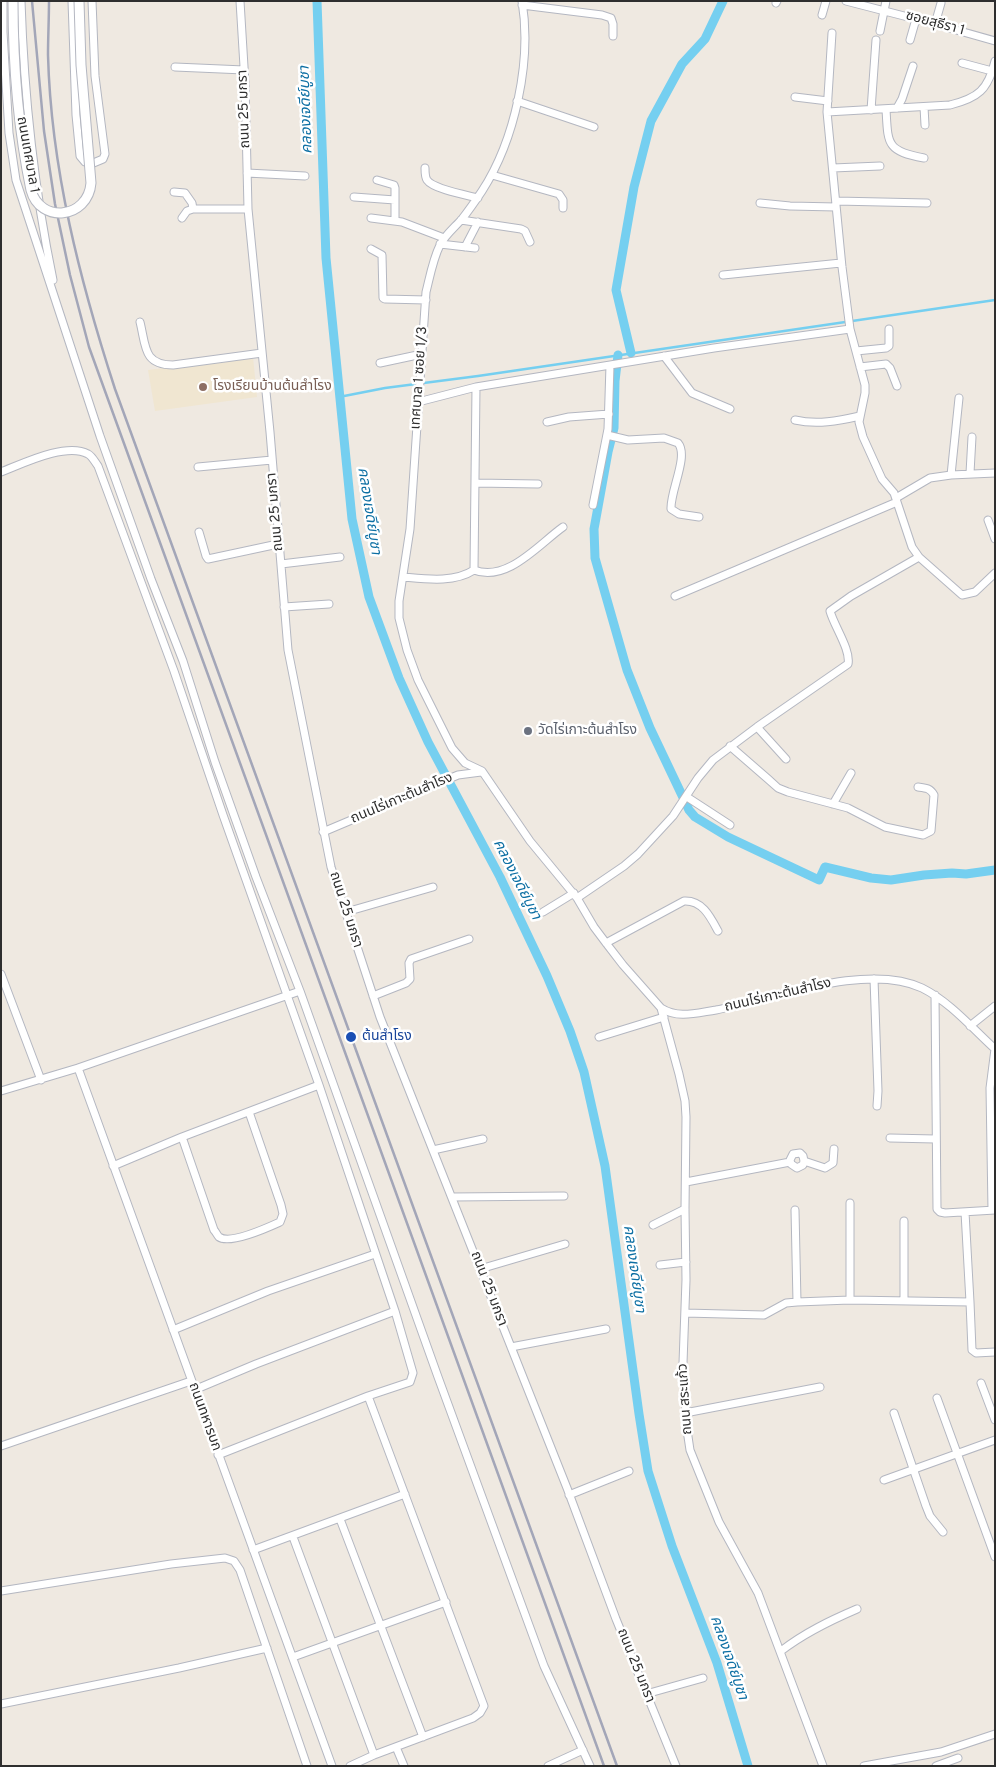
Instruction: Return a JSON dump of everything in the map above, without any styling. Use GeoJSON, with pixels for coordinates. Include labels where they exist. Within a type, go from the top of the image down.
{"type":"FeatureCollection","features":[{"type":"Feature","properties":{"kind":"street"},"geometry":{"type":"LineString","coordinates":[[3,1],[4,96],[16,180],[100,436],[151,579],[183,661],[215,762],[256,877],[300,991],[544,1666],[590,1766]]}},
{"type":"Feature","properties":{"kind":"street","name":"ถนนเทศบาล 1"},"geometry":{"type":"LineString","coordinates":[[13,1],[18,102],[31,190],[35,200],[43,208],[56,212],[75,209],[84,203],[91,183],[81,73],[79,1]]}},
{"type":"Feature","properties":{"kind":"street"},"geometry":{"type":"LineString","coordinates":[[20,1],[31,142],[49,261],[59,307]]}},
{"type":"Feature","properties":{"kind":"street"},"geometry":{"type":"LineString","coordinates":[[72,1],[79,148],[80,156],[85,162],[91,164],[103,159],[105,154],[95,76],[92,1]]}},
{"type":"Feature","properties":{"kind":"street","name":"ถนน 25 มกรา"},"geometry":{"type":"LineString","coordinates":[[240,1],[248,209],[284,608],[292,676],[331,867],[373,996],[646,1694],[676,1766]]}},
{"type":"Feature","properties":{"kind":"street"},"geometry":{"type":"LineString","coordinates":[[822,15],[826,1]]}},
{"type":"Feature","properties":{"kind":"street","name":"ซอยสุธีรา 1"},"geometry":{"type":"LineString","coordinates":[[846,1],[995,41]]}},
{"type":"Feature","properties":{"kind":"street"},"geometry":{"type":"LineString","coordinates":[[880,31],[886,1]]}},
{"type":"Feature","properties":{"kind":"street"},"geometry":{"type":"LineString","coordinates":[[935,24],[940,2]]}},
{"type":"Feature","properties":{"kind":"street"},"geometry":{"type":"LineString","coordinates":[[522,3],[611,18],[613,36]]}},
{"type":"Feature","properties":{"kind":"street","name":"เทศบาล 1 ซอย 1/3"},"geometry":{"type":"LineString","coordinates":[[482,772],[465,763],[452,748],[418,680],[398,618],[410,529],[426,300],[434,259],[442,241],[478,198],[492,175],[510,129],[517,101],[524,49],[522,3]]}},
{"type":"Feature","properties":{"kind":"street"},"geometry":{"type":"LineString","coordinates":[[910,40],[916,19]]}},
{"type":"Feature","properties":{"kind":"street"},"geometry":{"type":"LineString","coordinates":[[832,33],[827,112],[848,317],[865,392],[859,422],[863,437],[882,479],[896,500],[912,547],[919,557],[962,595],[975,592],[995,573]]}},
{"type":"Feature","properties":{"kind":"street"},"geometry":{"type":"LineString","coordinates":[[871,110],[876,40]]}},
{"type":"Feature","properties":{"kind":"street"},"geometry":{"type":"LineString","coordinates":[[827,112],[924,107],[963,102],[976,96],[986,86],[992,76],[995,61]]}},
{"type":"Feature","properties":{"kind":"street"},"geometry":{"type":"LineString","coordinates":[[962,63],[992,76]]}},
{"type":"Feature","properties":{"kind":"street"},"geometry":{"type":"LineString","coordinates":[[897,108],[913,66]]}},
{"type":"Feature","properties":{"kind":"street"},"geometry":{"type":"LineString","coordinates":[[175,67],[244,70]]}},
{"type":"Feature","properties":{"kind":"street"},"geometry":{"type":"LineString","coordinates":[[795,97],[828,101]]}},
{"type":"Feature","properties":{"kind":"street"},"geometry":{"type":"LineString","coordinates":[[517,101],[594,127]]}},
{"type":"Feature","properties":{"kind":"street"},"geometry":{"type":"LineString","coordinates":[[924,107],[925,125]]}},
{"type":"Feature","properties":{"kind":"street"},"geometry":{"type":"LineString","coordinates":[[886,109],[887,138],[890,144],[900,152],[924,158]]}},
{"type":"Feature","properties":{"kind":"street"},"geometry":{"type":"LineString","coordinates":[[833,168],[880,166]]}},
{"type":"Feature","properties":{"kind":"street"},"geometry":{"type":"LineString","coordinates":[[425,168],[425,177],[428,182],[436,187],[478,198]]}},
{"type":"Feature","properties":{"kind":"street"},"geometry":{"type":"LineString","coordinates":[[247,173],[305,176]]}},
{"type":"Feature","properties":{"kind":"street"},"geometry":{"type":"LineString","coordinates":[[492,175],[559,194],[564,200],[563,208]]}},
{"type":"Feature","properties":{"kind":"street"},"geometry":{"type":"LineString","coordinates":[[377,180],[394,185],[395,220]]}},
{"type":"Feature","properties":{"kind":"street"},"geometry":{"type":"LineString","coordinates":[[174,192],[185,192],[192,203],[193,209]]}},
{"type":"Feature","properties":{"kind":"street"},"geometry":{"type":"LineString","coordinates":[[354,197],[395,200]]}},
{"type":"Feature","properties":{"kind":"street"},"geometry":{"type":"LineString","coordinates":[[760,203],[790,206],[927,203]]}},
{"type":"Feature","properties":{"kind":"street"},"geometry":{"type":"LineString","coordinates":[[182,218],[187,211],[193,209],[248,209]]}},
{"type":"Feature","properties":{"kind":"street"},"geometry":{"type":"LineString","coordinates":[[371,218],[395,220],[414,226],[442,241],[476,248]]}},
{"type":"Feature","properties":{"kind":"street"},"geometry":{"type":"LineString","coordinates":[[461,220],[520,229],[525,231],[530,242]]}},
{"type":"Feature","properties":{"kind":"street"},"geometry":{"type":"LineString","coordinates":[[465,247],[478,222]]}},
{"type":"Feature","properties":{"kind":"street"},"geometry":{"type":"LineString","coordinates":[[371,249],[382,256],[385,299],[426,300]]}},
{"type":"Feature","properties":{"kind":"street"},"geometry":{"type":"LineString","coordinates":[[723,275],[841,263]]}},
{"type":"Feature","properties":{"kind":"street"},"geometry":{"type":"LineString","coordinates":[[140,322],[150,357],[154,362],[162,365],[262,353]]}},
{"type":"Feature","properties":{"kind":"street"},"geometry":{"type":"LineString","coordinates":[[419,399],[476,387],[615,364],[850,328]]}},
{"type":"Feature","properties":{"kind":"street"},"geometry":{"type":"LineString","coordinates":[[856,351],[886,348],[889,346],[890,340],[889,329]]}},
{"type":"Feature","properties":{"kind":"street"},"geometry":{"type":"LineString","coordinates":[[380,364],[422,354]]}},
{"type":"Feature","properties":{"kind":"street"},"geometry":{"type":"LineString","coordinates":[[664,356],[692,393],[730,409]]}},
{"type":"Feature","properties":{"kind":"street"},"geometry":{"type":"LineString","coordinates":[[593,505],[610,436],[609,414],[615,364]]}},
{"type":"Feature","properties":{"kind":"street"},"geometry":{"type":"LineString","coordinates":[[860,367],[886,364],[890,368],[897,386]]}},
{"type":"Feature","properties":{"kind":"street"},"geometry":{"type":"LineString","coordinates":[[474,570],[476,387]]}},
{"type":"Feature","properties":{"kind":"street"},"geometry":{"type":"LineString","coordinates":[[951,475],[959,398]]}},
{"type":"Feature","properties":{"kind":"street"},"geometry":{"type":"LineString","coordinates":[[547,422],[568,417],[609,414]]}},
{"type":"Feature","properties":{"kind":"street"},"geometry":{"type":"LineString","coordinates":[[795,420],[821,423],[860,416]]}},
{"type":"Feature","properties":{"kind":"street"},"geometry":{"type":"LineString","coordinates":[[610,436],[628,440],[664,438],[678,442],[682,449],[671,509],[679,514],[699,517]]}},
{"type":"Feature","properties":{"kind":"street"},"geometry":{"type":"LineString","coordinates":[[970,474],[972,437]]}},
{"type":"Feature","properties":{"kind":"street"},"geometry":{"type":"LineString","coordinates":[[1,472],[31,460],[58,452],[74,450],[89,455],[98,466],[174,671],[222,815],[319,1085],[395,1311],[413,1373],[410,1382],[329,1410],[218,1455]]}},
{"type":"Feature","properties":{"kind":"street"},"geometry":{"type":"LineString","coordinates":[[198,467],[272,460]]}},
{"type":"Feature","properties":{"kind":"street"},"geometry":{"type":"LineString","coordinates":[[674,596],[896,500],[930,478],[995,473]]}},
{"type":"Feature","properties":{"kind":"street"},"geometry":{"type":"LineString","coordinates":[[476,483],[538,484]]}},
{"type":"Feature","properties":{"kind":"street"},"geometry":{"type":"LineString","coordinates":[[988,520],[995,539]]}},
{"type":"Feature","properties":{"kind":"street"},"geometry":{"type":"LineString","coordinates":[[403,577],[443,579],[474,570],[486,573],[506,568],[530,554],[547,538],[563,527]]}},
{"type":"Feature","properties":{"kind":"street"},"geometry":{"type":"LineString","coordinates":[[199,532],[208,559],[278,544]]}},
{"type":"Feature","properties":{"kind":"street"},"geometry":{"type":"LineString","coordinates":[[281,564],[340,557]]}},
{"type":"Feature","properties":{"kind":"street"},"geometry":{"type":"LineString","coordinates":[[543,912],[624,866],[660,832],[713,760],[730,746],[848,664],[847,651],[830,611],[919,557]]}},
{"type":"Feature","properties":{"kind":"street"},"geometry":{"type":"LineString","coordinates":[[284,608],[328,604]]}},
{"type":"Feature","properties":{"kind":"street"},"geometry":{"type":"LineString","coordinates":[[757,727],[786,759]]}},
{"type":"Feature","properties":{"kind":"street"},"geometry":{"type":"LineString","coordinates":[[730,746],[778,788],[801,797],[848,808],[886,827],[923,835],[931,831],[934,795],[927,788],[918,787]]}},
{"type":"Feature","properties":{"kind":"street"},"geometry":{"type":"LineString","coordinates":[[482,772],[530,841],[575,895],[606,943],[661,1008]]}},
{"type":"Feature","properties":{"kind":"street","name":"ถนนไร่เกาะต้นสำโรง"},"geometry":{"type":"LineString","coordinates":[[323,832],[458,775],[482,772]]}},
{"type":"Feature","properties":{"kind":"street"},"geometry":{"type":"LineString","coordinates":[[833,804],[852,773]]}},
{"type":"Feature","properties":{"kind":"street"},"geometry":{"type":"LineString","coordinates":[[686,798],[730,825]]}},
{"type":"Feature","properties":{"kind":"street"},"geometry":{"type":"LineString","coordinates":[[346,912],[433,888]]}},
{"type":"Feature","properties":{"kind":"street"},"geometry":{"type":"LineString","coordinates":[[606,943],[684,902],[691,901],[697,903],[707,912],[718,931]]}},
{"type":"Feature","properties":{"kind":"street"},"geometry":{"type":"LineString","coordinates":[[373,996],[406,984],[410,979],[409,963],[411,959],[469,939]]}},
{"type":"Feature","properties":{"kind":"street"},"geometry":{"type":"LineString","coordinates":[[1,974],[41,1080]]}},
{"type":"Feature","properties":{"kind":"street"},"geometry":{"type":"LineString","coordinates":[[874,979],[877,1106]]}},
{"type":"Feature","properties":{"kind":"street","name":"ถนนไร่เกาะต้นสำโรง"},"geometry":{"type":"LineString","coordinates":[[661,1008],[668,1012],[689,1015],[772,998],[819,985],[874,979],[900,982],[920,987],[934,996],[992,1043],[995,1049]]}},
{"type":"Feature","properties":{"kind":"street"},"geometry":{"type":"LineString","coordinates":[[1,1091],[78,1068],[300,991]]}},
{"type":"Feature","properties":{"kind":"street"},"geometry":{"type":"LineString","coordinates":[[934,996],[935,1139],[937,1209],[940,1212],[994,1210],[990,1088],[995,1049]]}},
{"type":"Feature","properties":{"kind":"street"},"geometry":{"type":"LineString","coordinates":[[970,1026],[995,1006]]}},
{"type":"Feature","properties":{"kind":"street","name":"ถนน สระแก้ว"},"geometry":{"type":"LineString","coordinates":[[661,1008],[685,1101],[687,1135],[683,1363],[690,1450],[719,1522],[758,1593],[823,1766]]}},
{"type":"Feature","properties":{"kind":"street"},"geometry":{"type":"LineString","coordinates":[[599,1037],[664,1017]]}},
{"type":"Feature","properties":{"kind":"street","name":"ถนนทหารบก"},"geometry":{"type":"LineString","coordinates":[[78,1068],[332,1766]]}},
{"type":"Feature","properties":{"kind":"street"},"geometry":{"type":"LineString","coordinates":[[113,1166],[182,1137],[319,1085]]}},
{"type":"Feature","properties":{"kind":"street"},"geometry":{"type":"LineString","coordinates":[[182,1137],[214,1230],[220,1238],[228,1240],[237,1238],[273,1225],[280,1222],[283,1214],[249,1112]]}},
{"type":"Feature","properties":{"kind":"street"},"geometry":{"type":"LineString","coordinates":[[890,1138],[935,1139]]}},
{"type":"Feature","properties":{"kind":"street"},"geometry":{"type":"LineString","coordinates":[[433,1150],[484,1139]]}},
{"type":"Feature","properties":{"kind":"street"},"geometry":{"type":"LineString","coordinates":[[686,1182],[790,1162],[796,1168],[803,1165],[804,1161],[823,1168],[834,1163],[834,1149]]}},
{"type":"Feature","properties":{"kind":"street"},"geometry":{"type":"LineString","coordinates":[[452,1197],[564,1196]]}},
{"type":"Feature","properties":{"kind":"street"},"geometry":{"type":"LineString","coordinates":[[850,1203],[850,1300]]}},
{"type":"Feature","properties":{"kind":"street"},"geometry":{"type":"LineString","coordinates":[[653,1224],[685,1209]]}},
{"type":"Feature","properties":{"kind":"street"},"geometry":{"type":"LineString","coordinates":[[795,1210],[797,1302]]}},
{"type":"Feature","properties":{"kind":"street"},"geometry":{"type":"LineString","coordinates":[[965,1212],[972,1350],[976,1353],[995,1352]]}},
{"type":"Feature","properties":{"kind":"street"},"geometry":{"type":"LineString","coordinates":[[904,1221],[904,1301]]}},
{"type":"Feature","properties":{"kind":"street"},"geometry":{"type":"LineString","coordinates":[[480,1269],[564,1244]]}},
{"type":"Feature","properties":{"kind":"street"},"geometry":{"type":"LineString","coordinates":[[173,1330],[268,1291],[375,1254]]}},
{"type":"Feature","properties":{"kind":"street"},"geometry":{"type":"LineString","coordinates":[[660,1265],[686,1262]]}},
{"type":"Feature","properties":{"kind":"street"},"geometry":{"type":"LineString","coordinates":[[685,1313],[764,1316],[786,1303],[797,1302],[850,1300],[970,1302]]}},
{"type":"Feature","properties":{"kind":"street"},"geometry":{"type":"LineString","coordinates":[[194,1390],[256,1364],[395,1311]]}},
{"type":"Feature","properties":{"kind":"street"},"geometry":{"type":"LineString","coordinates":[[511,1347],[606,1329]]}},
{"type":"Feature","properties":{"kind":"street"},"geometry":{"type":"LineString","coordinates":[[1,1446],[191,1381]]}},
{"type":"Feature","properties":{"kind":"street"},"geometry":{"type":"LineString","coordinates":[[981,1383],[995,1420]]}},
{"type":"Feature","properties":{"kind":"street"},"geometry":{"type":"LineString","coordinates":[[686,1413],[820,1387]]}},
{"type":"Feature","properties":{"kind":"street"},"geometry":{"type":"LineString","coordinates":[[350,1766],[396,1746],[473,1718],[480,1714],[484,1706],[368,1396]]}},
{"type":"Feature","properties":{"kind":"street"},"geometry":{"type":"LineString","coordinates":[[938,1398],[995,1557]]}},
{"type":"Feature","properties":{"kind":"street"},"geometry":{"type":"LineString","coordinates":[[894,1413],[930,1516],[944,1532]]}},
{"type":"Feature","properties":{"kind":"street"},"geometry":{"type":"LineString","coordinates":[[884,1480],[995,1440]]}},
{"type":"Feature","properties":{"kind":"street"},"geometry":{"type":"LineString","coordinates":[[569,1495],[629,1471]]}},
{"type":"Feature","properties":{"kind":"street"},"geometry":{"type":"LineString","coordinates":[[253,1550],[293,1537],[405,1494]]}},
{"type":"Feature","properties":{"kind":"street"},"geometry":{"type":"LineString","coordinates":[[340,1519],[423,1736]]}},
{"type":"Feature","properties":{"kind":"street"},"geometry":{"type":"LineString","coordinates":[[293,1537],[374,1755]]}},
{"type":"Feature","properties":{"kind":"street"},"geometry":{"type":"LineString","coordinates":[[1,1591],[171,1564],[224,1558],[234,1561],[240,1570],[307,1766]]}},
{"type":"Feature","properties":{"kind":"street"},"geometry":{"type":"LineString","coordinates":[[292,1657],[446,1602]]}},
{"type":"Feature","properties":{"kind":"street"},"geometry":{"type":"LineString","coordinates":[[780,1651],[807,1632],[857,1609]]}},
{"type":"Feature","properties":{"kind":"street"},"geometry":{"type":"LineString","coordinates":[[1,1704],[170,1670],[267,1648]]}},
{"type":"Feature","properties":{"kind":"street"},"geometry":{"type":"LineString","coordinates":[[646,1694],[702,1678]]}},
{"type":"Feature","properties":{"kind":"street"},"geometry":{"type":"LineString","coordinates":[[864,1766],[955,1748],[995,1734]]}},
{"type":"Feature","properties":{"kind":"street"},"geometry":{"type":"LineString","coordinates":[[396,1746],[404,1766]]}},
{"type":"Feature","properties":{"kind":"street"},"geometry":{"type":"LineString","coordinates":[[548,1766],[582,1750]]}},
{"type":"Feature","properties":{"kind":"street"},"geometry":{"type":"LineString","coordinates":[[936,1766],[958,1758]]}},
{"type":"Feature","properties":{"kind":"shaded area","name":"โรงเรียนบ้านต้นสำโรง"},"geometry":{"type":"Polygon","coordinates":[[[253,357],[257,397],[155,411],[148,370],[253,357]]]}},
{"type":"Feature","properties":{"kind":"waterway","name":"คลองเจดีย์บูชา"},"geometry":{"type":"LineString","coordinates":[[317,1],[326,258],[352,519],[369,597],[399,678],[428,742],[500,877],[547,976],[570,1031],[584,1072],[605,1166],[648,1471],[672,1546],[717,1663],[748,1766]]}},
{"type":"Feature","properties":{"kind":"waterway"},"geometry":{"type":"LineString","coordinates":[[631,353],[616,290],[634,187],[651,121],[682,64],[705,39],[723,1]]}},
{"type":"Feature","properties":{"kind":"waterway"},"geometry":{"type":"LineString","coordinates":[[339,397],[385,388],[995,300]]}},
{"type":"Feature","properties":{"kind":"waterway"},"geometry":{"type":"LineString","coordinates":[[618,355],[615,381],[614,428],[594,529],[595,558],[627,670],[650,728],[689,810],[695,817],[728,837],[819,880],[825,867],[871,878],[891,880],[924,875],[966,874],[995,870]]}},
{"type":"Feature","properties":{"kind":"railway"},"geometry":{"type":"LineString","coordinates":[[32,1],[44,131],[55,204],[70,275],[89,347],[604,1766]]}},
{"type":"Feature","properties":{"kind":"railway"},"geometry":{"type":"LineString","coordinates":[[49,1],[48,55],[50,98],[61,182],[79,266],[115,389],[617,1766]]}},
{"type":"Feature","properties":{"kind":"place","name":"โรงเรียนบ้านต้นสำโรง"},"geometry":{"type":"Point","coordinates":[203,387]}},
{"type":"Feature","properties":{"kind":"place","name":"วัดไร่เกาะต้นสำโรง"},"geometry":{"type":"Point","coordinates":[528,731]}},
{"type":"Feature","properties":{"kind":"place","name":"ต้นสำโรง"},"geometry":{"type":"Point","coordinates":[351,1037]}}]}
